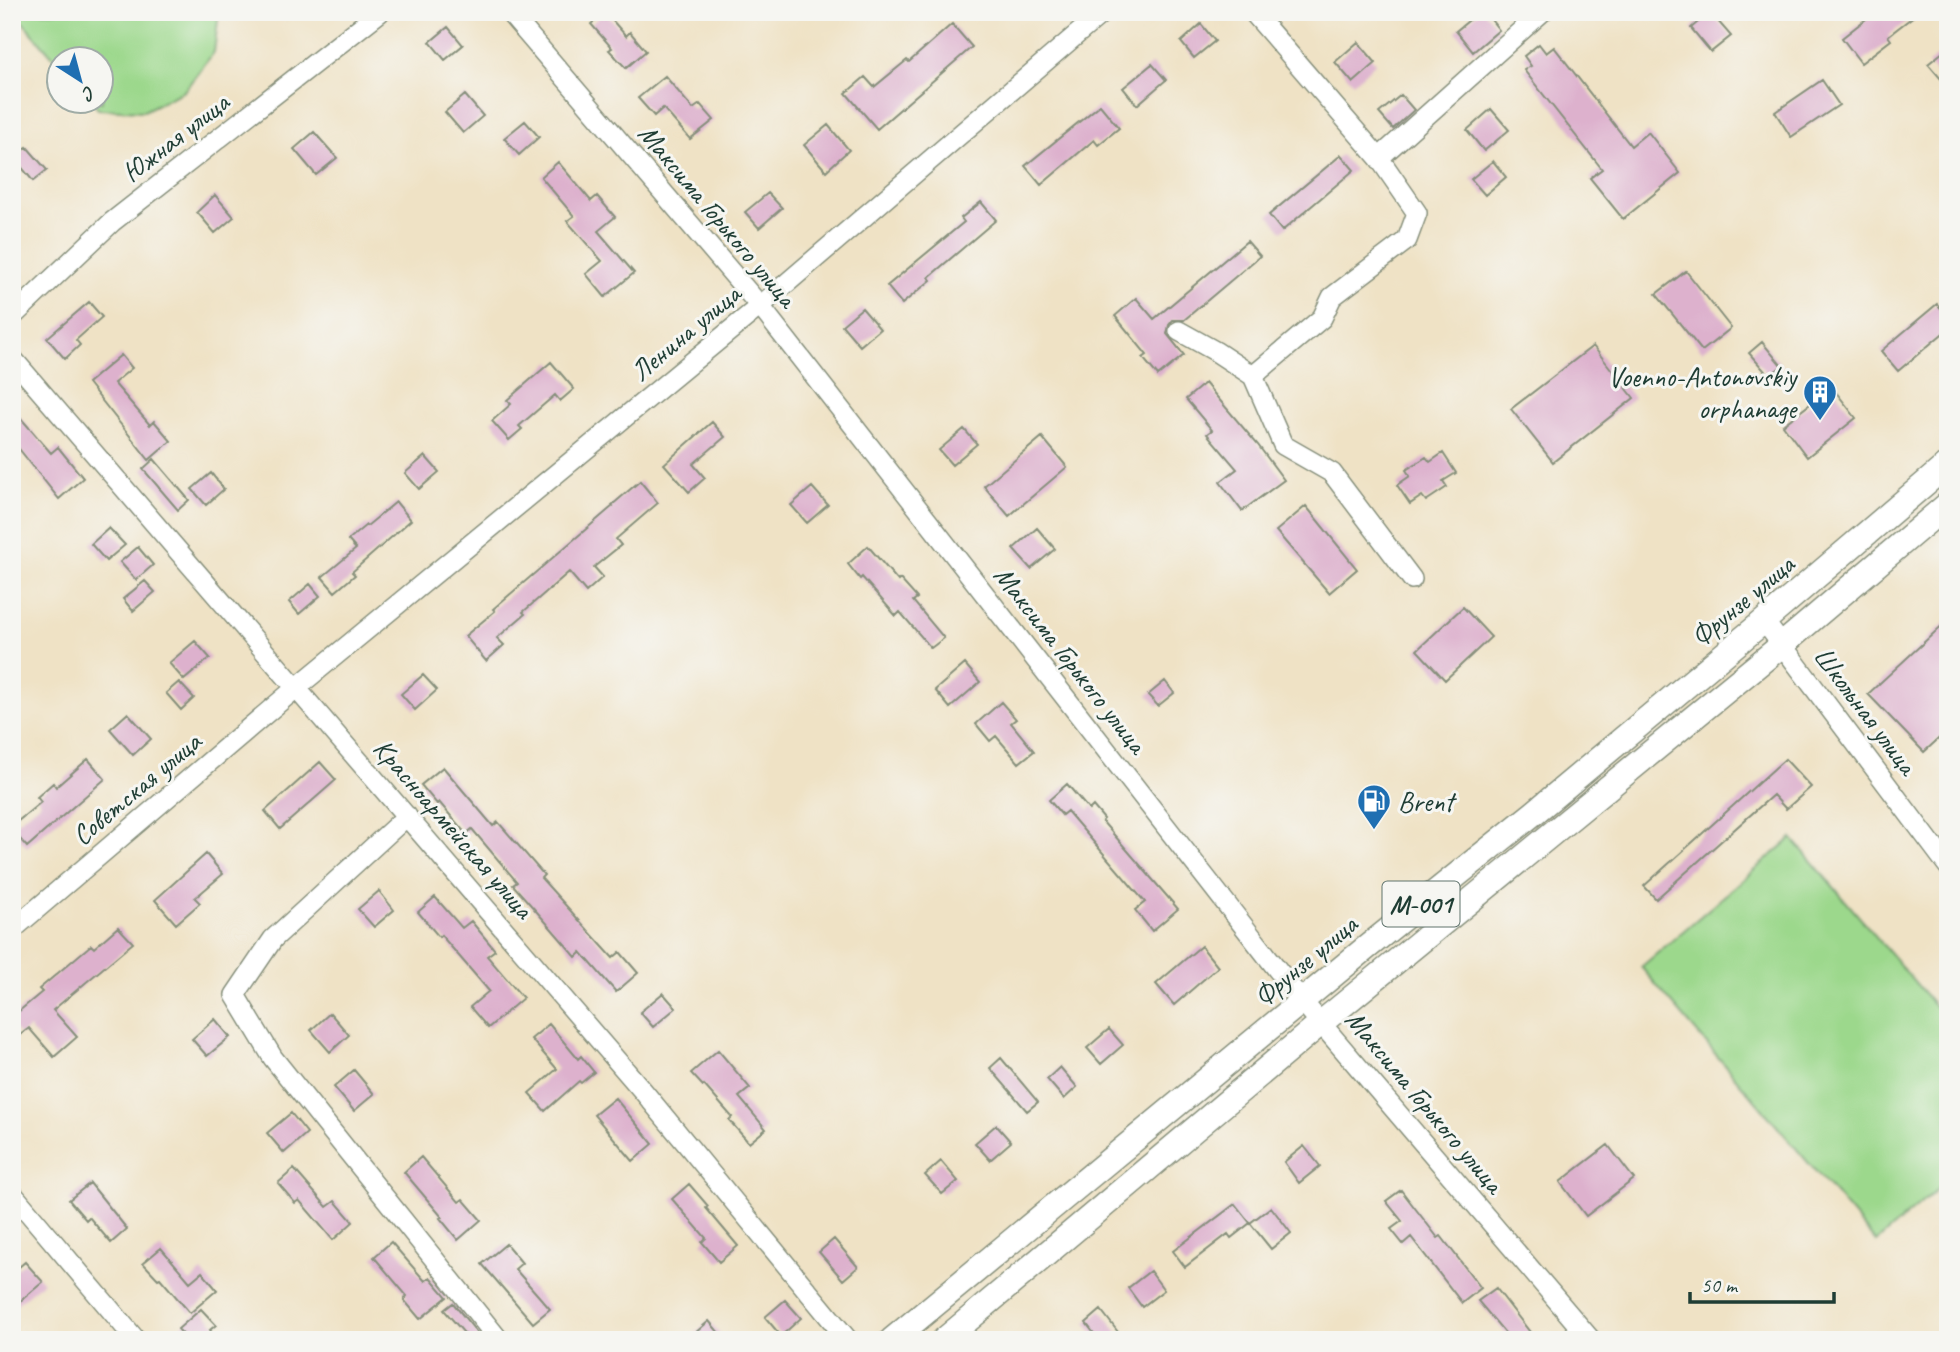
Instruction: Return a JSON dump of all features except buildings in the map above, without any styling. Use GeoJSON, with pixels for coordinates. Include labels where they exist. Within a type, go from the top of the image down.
{"type":"FeatureCollection","features":[{"type":"Feature","properties":{"kind":"main road","name":"Фрунзе улица"},"geometry":{"type":"LineString","coordinates":[[892,1340],[1544,804],[1948,464]]}},
{"type":"Feature","properties":{"kind":"main road","name":"M-001"},"geometry":{"type":"LineString","coordinates":[[944,1340],[1321,1023],[1782,645],[1948,504]]}},
{"type":"Feature","properties":{"kind":"street","name":"Южная улица"},"geometry":{"type":"LineString","coordinates":[[12,317],[112,222],[380,12]]}},
{"type":"Feature","properties":{"kind":"street","name":"Максима Горького улица"},"geometry":{"type":"LineString","coordinates":[[509,12],[760,306],[1302,1001],[1591,1340]]}},
{"type":"Feature","properties":{"kind":"street","name":"Ленина улица"},"geometry":{"type":"LineString","coordinates":[[296,688],[760,306],[1103,12]]}},
{"type":"Feature","properties":{"kind":"street"},"geometry":{"type":"LineString","coordinates":[[1253,12],[1378,158],[1417,213],[1407,240],[1332,297],[1322,318],[1253,376]]}},
{"type":"Feature","properties":{"kind":"street"},"geometry":{"type":"LineString","coordinates":[[1378,158],[1542,12]]}},
{"type":"Feature","properties":{"kind":"street"},"geometry":{"type":"LineString","coordinates":[[1179,331],[1253,376],[1283,445],[1332,473],[1412,579]]}},
{"type":"Feature","properties":{"kind":"street","name":"Красноармейская улица"},"geometry":{"type":"LineString","coordinates":[[12,358],[643,1091],[848,1340]]}},
{"type":"Feature","properties":{"kind":"street","name":"Школьная улица"},"geometry":{"type":"LineString","coordinates":[[1764,621],[1948,866]]}},
{"type":"Feature","properties":{"kind":"street","name":"Советская улица"},"geometry":{"type":"LineString","coordinates":[[12,930],[296,688]]}},
{"type":"Feature","properties":{"kind":"street"},"geometry":{"type":"LineString","coordinates":[[407,816],[273,939],[235,995],[273,1058],[499,1340]]}},
{"type":"Feature","properties":{"kind":"street"},"geometry":{"type":"LineString","coordinates":[[12,1193],[136,1340]]}},
{"type":"Feature","properties":{"kind":"green space"},"geometry":{"type":"Polygon","coordinates":[[[14,12],[219,12],[214,52],[184,91],[144,111],[116,110],[116,46],[46,46],[46,49],[14,12]]]}},
{"type":"Feature","properties":{"kind":"green space"},"geometry":{"type":"Polygon","coordinates":[[[1792,838],[1948,1021],[1948,1180],[1876,1242],[1641,967],[1792,838]]]}},
{"type":"Feature","properties":{"kind":"place","name":"Voenno-Antonovskiy orphanage"},"geometry":{"type":"Point","coordinates":[1820,422]}},
{"type":"Feature","properties":{"kind":"place","name":"Brent"},"geometry":{"type":"Point","coordinates":[1374,831]}}]}
